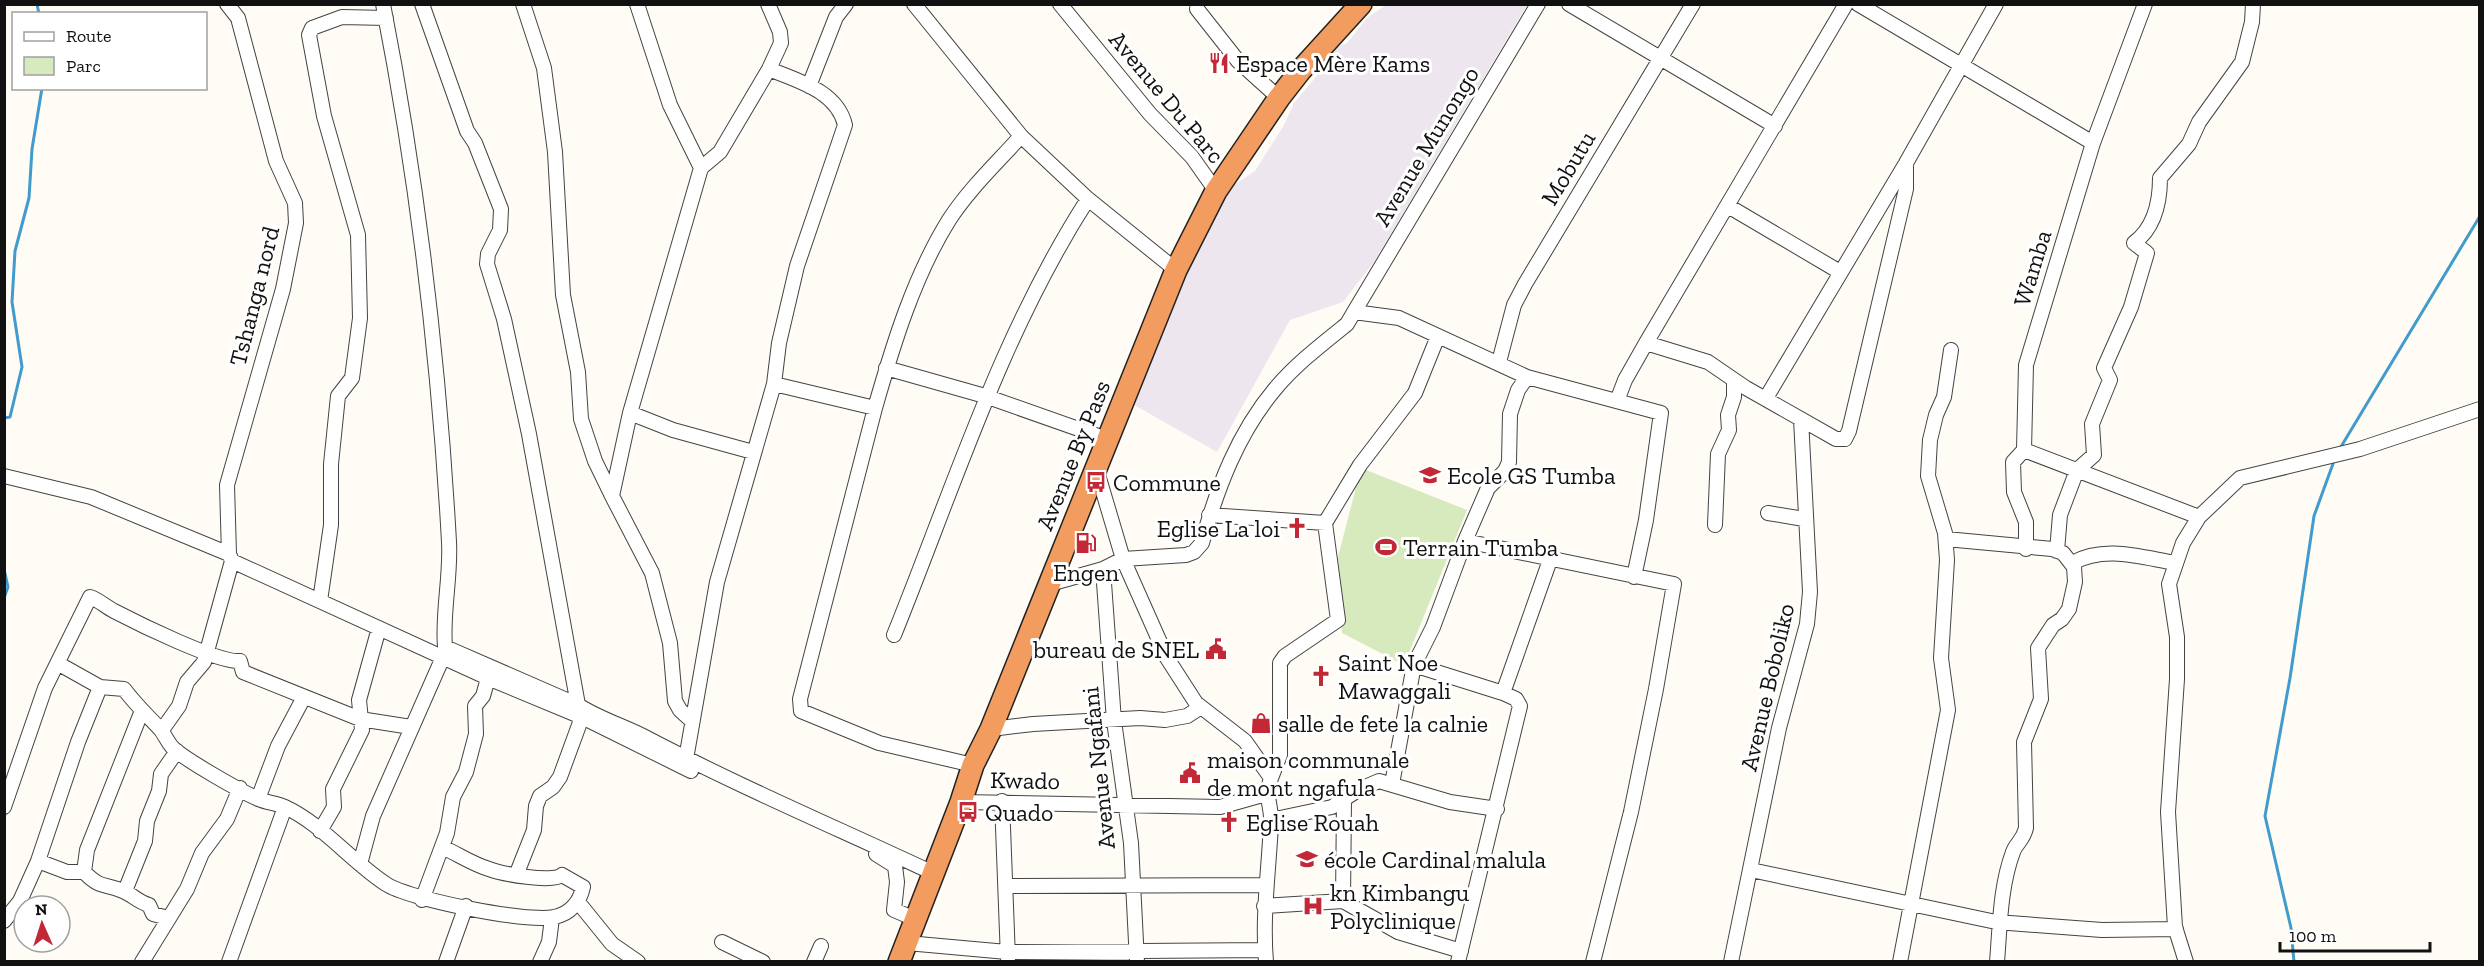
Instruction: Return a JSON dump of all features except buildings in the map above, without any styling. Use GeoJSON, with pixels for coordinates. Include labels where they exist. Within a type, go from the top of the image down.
{"type":"FeatureCollection","features":[{"type":"Feature","properties":{"kind":"highway","name":"Avenue By Pass"},"geometry":{"type":"LineString","coordinates":[[903,952],[973,765],[991,729],[1095,466],[1176,270],[1216,191],[1279,98],[1307,62],[1361,4]]}},
{"type":"Feature","properties":{"kind":"street","name":"Tshanga nord"},"geometry":{"type":"LineString","coordinates":[[162,730],[179,706],[188,682],[204,662],[208,652],[231,558],[227,484],[283,289],[296,223],[295,203],[276,161],[238,18],[227,4]]}},
{"type":"Feature","properties":{"kind":"street"},"geometry":{"type":"LineString","coordinates":[[422,4],[467,131],[475,143],[501,209],[500,230],[488,254],[487,264],[504,319],[529,434],[580,711],[560,777],[553,787],[540,796],[536,806],[534,830],[517,873]]}},
{"type":"Feature","properties":{"kind":"street"},"geometry":{"type":"LineString","coordinates":[[523,4],[545,78],[555,152],[563,295],[578,372],[581,419],[595,461],[652,573],[670,643],[675,701],[680,710],[692,721]]}},
{"type":"Feature","properties":{"kind":"street"},"geometry":{"type":"LineString","coordinates":[[637,4],[669,105],[701,168]]}},
{"type":"Feature","properties":{"kind":"street"},"geometry":{"type":"LineString","coordinates":[[612,496],[630,413],[701,168],[720,152],[769,69],[782,38],[768,4]]}},
{"type":"Feature","properties":{"kind":"street"},"geometry":{"type":"LineString","coordinates":[[809,86],[836,17],[846,4]]}},
{"type":"Feature","properties":{"kind":"street"},"geometry":{"type":"LineString","coordinates":[[914,4],[1021,136],[1088,199],[1176,270]]}},
{"type":"Feature","properties":{"kind":"street","name":"Avenue Munongo"},"geometry":{"type":"LineString","coordinates":[[1122,559],[1179,556],[1194,552],[1202,543],[1209,515],[1235,451],[1273,391],[1347,324],[1538,4]]}},
{"type":"Feature","properties":{"kind":"street"},"geometry":{"type":"LineString","coordinates":[[1569,4],[1775,126]]}},
{"type":"Feature","properties":{"kind":"street","name":"Mobutu"},"geometry":{"type":"LineString","coordinates":[[1499,362],[1514,305],[1519,295],[1693,4]]}},
{"type":"Feature","properties":{"kind":"street"},"geometry":{"type":"LineString","coordinates":[[1617,401],[1646,343],[1846,4]]}},
{"type":"Feature","properties":{"kind":"street"},"geometry":{"type":"LineString","coordinates":[[1858,4],[2093,143]]}},
{"type":"Feature","properties":{"kind":"street"},"geometry":{"type":"LineString","coordinates":[[1766,398],[1906,163],[1996,4]]}},
{"type":"Feature","properties":{"kind":"street","name":"Wamba"},"geometry":{"type":"LineString","coordinates":[[2026,549],[2026,522],[2021,515],[2014,482],[2013,462],[2024,450],[2026,365],[2093,143],[2145,4]]}},
{"type":"Feature","properties":{"kind":"street"},"geometry":{"type":"LineString","coordinates":[[2057,551],[2060,515],[2077,470],[2094,455],[2092,424],[2110,380],[2104,368],[2143,276],[2147,253],[2134,243],[2148,233],[2160,197],[2160,178],[2189,144],[2199,122],[2242,62],[2252,22],[2253,4]]}},
{"type":"Feature","properties":{"kind":"street","name":"Avenue Du Parc"},"geometry":{"type":"LineString","coordinates":[[1064,6],[1150,114],[1192,157],[1216,191]]}},
{"type":"Feature","properties":{"kind":"street"},"geometry":{"type":"LineString","coordinates":[[1197,9],[1238,61],[1279,98]]}},
{"type":"Feature","properties":{"kind":"street"},"geometry":{"type":"LineString","coordinates":[[320,601],[331,525],[331,464],[338,396],[352,378],[360,318],[358,235],[324,116],[309,35],[312,28],[342,17],[385,11],[414,172],[427,268],[449,545],[445,647],[580,711],[682,767],[873,852],[895,866],[897,882],[894,910],[915,919]]}},
{"type":"Feature","properties":{"kind":"street"},"geometry":{"type":"LineString","coordinates":[[686,759],[717,582],[774,384],[779,343],[797,266],[845,125],[842,112],[834,102],[809,86],[769,69]]}},
{"type":"Feature","properties":{"kind":"street"},"geometry":{"type":"LineString","coordinates":[[973,765],[879,743],[801,711],[802,683],[886,368],[931,253],[950,219],[1021,136]]}},
{"type":"Feature","properties":{"kind":"street"},"geometry":{"type":"LineString","coordinates":[[1646,343],[1708,362],[1734,380],[1841,441],[1849,431],[1904,197],[1906,163]]}},
{"type":"Feature","properties":{"kind":"street"},"geometry":{"type":"LineString","coordinates":[[894,635],[986,396],[1038,283],[1088,199]]}},
{"type":"Feature","properties":{"kind":"street"},"geometry":{"type":"LineString","coordinates":[[1728,206],[1840,272]]}},
{"type":"Feature","properties":{"kind":"street"},"geometry":{"type":"LineString","coordinates":[[1354,312],[1399,318],[1499,362],[1527,377],[1661,412],[1646,520],[1634,577]]}},
{"type":"Feature","properties":{"kind":"street"},"geometry":{"type":"LineString","coordinates":[[903,952],[1008,957],[1265,956],[1264,906],[1271,820],[1266,794],[1280,754],[1280,663],[1292,651],[1338,620],[1325,523],[1360,465],[1415,393],[1438,336]]}},
{"type":"Feature","properties":{"kind":"street"},"geometry":{"type":"LineString","coordinates":[[1900,962],[1913,906],[1948,710],[1941,658],[1946,539],[1928,476],[1930,440],[1936,415],[1944,397],[1951,350]]}},
{"type":"Feature","properties":{"kind":"street"},"geometry":{"type":"LineString","coordinates":[[886,368],[986,396],[1107,439]]}},
{"type":"Feature","properties":{"kind":"street"},"geometry":{"type":"LineString","coordinates":[[1392,784],[1414,665],[1433,627],[1465,541],[1488,488],[1505,471],[1509,462],[1510,414],[1518,390],[1527,377]]}},
{"type":"Feature","properties":{"kind":"street"},"geometry":{"type":"LineString","coordinates":[[1715,525],[1718,454],[1729,430],[1728,415],[1734,397],[1734,380]]}},
{"type":"Feature","properties":{"kind":"street"},"geometry":{"type":"LineString","coordinates":[[774,384],[874,408]]}},
{"type":"Feature","properties":{"kind":"street"},"geometry":{"type":"LineString","coordinates":[[2186,962],[2176,929],[2169,858],[2168,812],[2177,702],[2177,637],[2169,584],[2175,562],[2199,517],[2243,477],[2360,449],[2480,409]]}},
{"type":"Feature","properties":{"kind":"street"},"geometry":{"type":"LineString","coordinates":[[630,413],[673,430],[753,452]]}},
{"type":"Feature","properties":{"kind":"street","name":"Avenue Boboliko"},"geometry":{"type":"LineString","coordinates":[[1731,962],[1779,728],[1807,624],[1810,592],[1804,519],[1801,419]]}},
{"type":"Feature","properties":{"kind":"street"},"geometry":{"type":"LineString","coordinates":[[2024,450],[2199,517]]}},
{"type":"Feature","properties":{"kind":"street"},"geometry":{"type":"LineString","coordinates":[[1095,466],[1122,559],[1167,658],[1201,707],[1245,741],[1271,778]]}},
{"type":"Feature","properties":{"kind":"street"},"geometry":{"type":"LineString","coordinates":[[4,476],[91,498],[231,558],[488,678],[614,721],[686,759],[933,873]]}},
{"type":"Feature","properties":{"kind":"street"},"geometry":{"type":"LineString","coordinates":[[1768,513],[1804,519]]}},
{"type":"Feature","properties":{"kind":"street"},"geometry":{"type":"LineString","coordinates":[[1209,515],[1325,523]]}},
{"type":"Feature","properties":{"kind":"street"},"geometry":{"type":"LineString","coordinates":[[1946,539],[2057,551],[2072,563],[2075,582],[2069,609],[2062,619],[2053,625],[2038,648],[2041,699],[2024,742],[2026,828],[2023,841],[2013,852],[2000,922],[1996,962]]}},
{"type":"Feature","properties":{"kind":"street"},"geometry":{"type":"LineString","coordinates":[[1465,541],[1674,584],[1631,812],[1594,959],[1609,962]]}},
{"type":"Feature","properties":{"kind":"street"},"geometry":{"type":"LineString","coordinates":[[2072,563],[2084,556],[2104,552],[2175,562]]}},
{"type":"Feature","properties":{"kind":"street"},"geometry":{"type":"LineString","coordinates":[[1050,584],[1103,569],[1122,559]]}},
{"type":"Feature","properties":{"kind":"street"},"geometry":{"type":"LineString","coordinates":[[1503,693],[1550,560]]}},
{"type":"Feature","properties":{"kind":"street","name":"Avenue Ngafani"},"geometry":{"type":"LineString","coordinates":[[1103,569],[1114,721],[1124,806],[1131,843],[1131,885],[1137,957]]}},
{"type":"Feature","properties":{"kind":"street"},"geometry":{"type":"LineString","coordinates":[[4,807],[41,699],[88,597],[139,623],[230,662],[240,661],[243,672],[304,697],[360,719],[411,727]]}},
{"type":"Feature","properties":{"kind":"street"},"geometry":{"type":"LineString","coordinates":[[320,831],[334,807],[333,789],[362,730],[359,700],[379,628]]}},
{"type":"Feature","properties":{"kind":"street"},"geometry":{"type":"LineString","coordinates":[[360,864],[373,816],[443,657]]}},
{"type":"Feature","properties":{"kind":"street"},"geometry":{"type":"LineString","coordinates":[[59,664],[100,687],[124,689],[141,712],[162,730],[177,751],[258,799],[285,807],[320,831],[386,885],[422,900],[466,906],[515,917],[552,918],[569,911],[578,902],[583,887],[562,875],[558,878],[542,880],[517,873],[492,870],[442,848]]}},
{"type":"Feature","properties":{"kind":"street"},"geometry":{"type":"LineString","coordinates":[[1264,906],[1343,901],[1398,932],[1460,956],[1520,706],[1516,699],[1503,693],[1414,665]]}},
{"type":"Feature","properties":{"kind":"street"},"geometry":{"type":"LineString","coordinates":[[422,900],[449,826],[453,797],[464,778],[476,734],[475,706],[483,696],[488,678]]}},
{"type":"Feature","properties":{"kind":"street"},"geometry":{"type":"LineString","coordinates":[[4,921],[20,901],[38,861],[100,687]]}},
{"type":"Feature","properties":{"kind":"street"},"geometry":{"type":"LineString","coordinates":[[258,799],[278,746],[304,697]]}},
{"type":"Feature","properties":{"kind":"street"},"geometry":{"type":"LineString","coordinates":[[991,729],[1033,724],[1165,720],[1187,716],[1201,707]]}},
{"type":"Feature","properties":{"kind":"street"},"geometry":{"type":"LineString","coordinates":[[84,872],[87,850],[141,712]]}},
{"type":"Feature","properties":{"kind":"street"},"geometry":{"type":"LineString","coordinates":[[125,891],[145,841],[147,820],[159,791],[161,774],[177,751]]}},
{"type":"Feature","properties":{"kind":"street"},"geometry":{"type":"LineString","coordinates":[[1271,820],[1319,811],[1379,781],[1450,802],[1497,809]]}},
{"type":"Feature","properties":{"kind":"street"},"geometry":{"type":"LineString","coordinates":[[142,962],[187,889],[202,853],[227,819],[240,788]]}},
{"type":"Feature","properties":{"kind":"street","name":"Kwado"},"geometry":{"type":"LineString","coordinates":[[961,802],[1220,807],[1266,794]]}},
{"type":"Feature","properties":{"kind":"street"},"geometry":{"type":"LineString","coordinates":[[1343,901],[1344,800]]}},
{"type":"Feature","properties":{"kind":"street"},"geometry":{"type":"LineString","coordinates":[[1002,801],[1008,957]]}},
{"type":"Feature","properties":{"kind":"street"},"geometry":{"type":"LineString","coordinates":[[229,962],[285,807]]}},
{"type":"Feature","properties":{"kind":"street"},"geometry":{"type":"LineString","coordinates":[[38,861],[67,872],[84,872],[98,885],[125,891],[136,901],[149,904],[153,914],[168,918]]}},
{"type":"Feature","properties":{"kind":"street"},"geometry":{"type":"LineString","coordinates":[[1751,870],[1913,906],[2000,922],[2102,930],[2176,929]]}},
{"type":"Feature","properties":{"kind":"street"},"geometry":{"type":"LineString","coordinates":[[1007,886],[1266,885]]}},
{"type":"Feature","properties":{"kind":"street"},"geometry":{"type":"LineString","coordinates":[[578,902],[612,944],[638,962]]}},
{"type":"Feature","properties":{"kind":"street"},"geometry":{"type":"LineString","coordinates":[[446,962],[466,906]]}},
{"type":"Feature","properties":{"kind":"street"},"geometry":{"type":"LineString","coordinates":[[540,962],[548,948],[552,918]]}},
{"type":"Feature","properties":{"kind":"street"},"geometry":{"type":"LineString","coordinates":[[722,942],[762,962]]}},
{"type":"Feature","properties":{"kind":"street"},"geometry":{"type":"LineString","coordinates":[[814,962],[821,946]]}},
{"type":"Feature","properties":{"kind":"shaded area"},"geometry":{"type":"Polygon","coordinates":[[[1386,5],[1527,5],[1374,262],[1343,302],[1290,320],[1217,452],[1129,402],[1188,269],[1231,187],[1255,171],[1284,125],[1294,103],[1320,72],[1328,51],[1347,43],[1367,18],[1386,5]]]}},
{"type":"Feature","properties":{"kind":"green space"},"geometry":{"type":"Polygon","coordinates":[[[1361,468],[1467,510],[1404,665],[1342,633],[1338,557],[1361,468]]]}},
{"type":"Feature","properties":{"kind":"waterway"},"geometry":{"type":"LineString","coordinates":[[37,4],[39,12]]}},
{"type":"Feature","properties":{"kind":"waterway"},"geometry":{"type":"LineString","coordinates":[[4,418],[10,417],[22,367],[12,302],[15,251],[29,198],[32,149],[42,90]]}},
{"type":"Feature","properties":{"kind":"waterway"},"geometry":{"type":"LineString","coordinates":[[2339,450],[2480,216]]}},
{"type":"Feature","properties":{"kind":"waterway"},"geometry":{"type":"LineString","coordinates":[[2294,962],[2291,928],[2265,816],[2290,678],[2314,516],[2334,461]]}},
{"type":"Feature","properties":{"kind":"waterway"},"geometry":{"type":"LineString","coordinates":[[4,569],[8,587],[4,598]]}},
{"type":"Feature","properties":{"kind":"place","name":"Espace Mère Kams"},"geometry":{"type":"Point","coordinates":[1219,63]}},
{"type":"Feature","properties":{"kind":"place","name":"Ecole GS Tumba"},"geometry":{"type":"Point","coordinates":[1430,475]}},
{"type":"Feature","properties":{"kind":"place","name":"Commune"},"geometry":{"type":"Point","coordinates":[1096,482]}},
{"type":"Feature","properties":{"kind":"place","name":"Eglise La loi"},"geometry":{"type":"Point","coordinates":[1297,528]}},
{"type":"Feature","properties":{"kind":"place","name":"Engen"},"geometry":{"type":"Point","coordinates":[1086,543]}},
{"type":"Feature","properties":{"kind":"place","name":"Terrain Tumba"},"geometry":{"type":"Point","coordinates":[1386,547]}},
{"type":"Feature","properties":{"kind":"place","name":"bureau de SNEL"},"geometry":{"type":"Point","coordinates":[1216,649]}},
{"type":"Feature","properties":{"kind":"place","name":"Saint Noe Mawaggali"},"geometry":{"type":"Point","coordinates":[1321,676]}},
{"type":"Feature","properties":{"kind":"place","name":"salle de fete la calnie"},"geometry":{"type":"Point","coordinates":[1261,723]}},
{"type":"Feature","properties":{"kind":"place","name":"maison communale de mont ngafula"},"geometry":{"type":"Point","coordinates":[1190,773]}},
{"type":"Feature","properties":{"kind":"place","name":"Quado"},"geometry":{"type":"Point","coordinates":[968,812]}},
{"type":"Feature","properties":{"kind":"place","name":"Eglise Rouah"},"geometry":{"type":"Point","coordinates":[1229,822]}},
{"type":"Feature","properties":{"kind":"place","name":"école Cardinal malula"},"geometry":{"type":"Point","coordinates":[1307,859]}},
{"type":"Feature","properties":{"kind":"place","name":"kn Kimbangu Polyclinique"},"geometry":{"type":"Point","coordinates":[1313,906]}}]}
